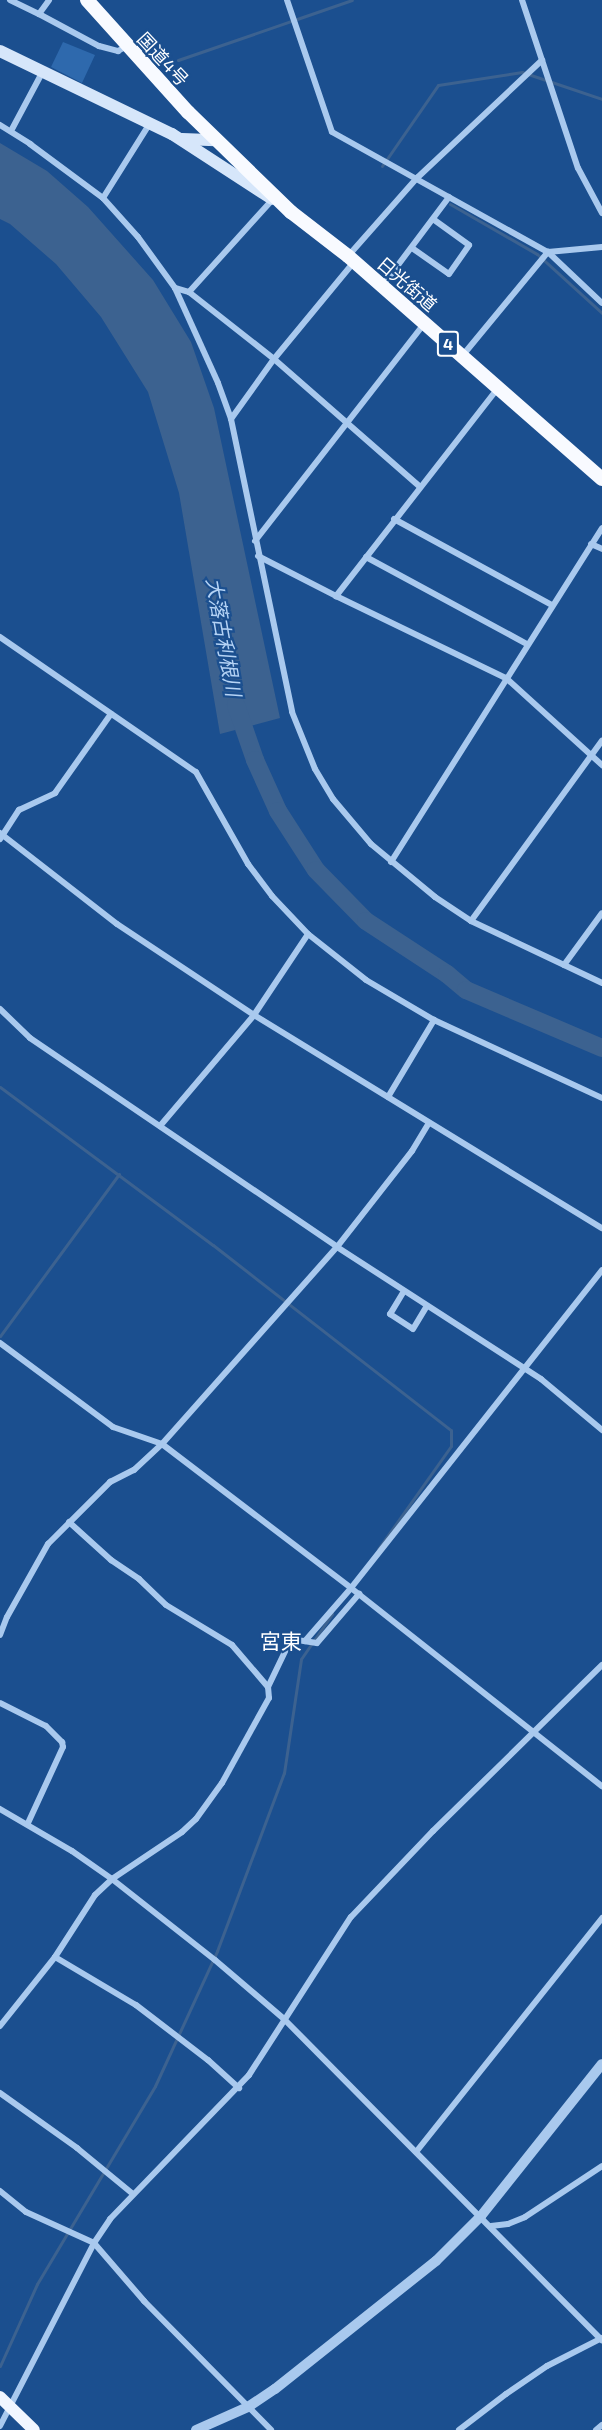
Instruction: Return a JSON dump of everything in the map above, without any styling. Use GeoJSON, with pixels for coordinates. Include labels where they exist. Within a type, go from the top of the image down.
{"type":"FeatureCollection","features":[{"type":"Feature","properties":{"kind":"highway","name":"国道4号"},"geometry":{"type":"LineString","coordinates":[[87,0],[216,140]]}},
{"type":"Feature","properties":{"kind":"highway","name":"日光街道"},"geometry":{"type":"LineString","coordinates":[[216,140],[291,212],[351,259],[381,288],[601,475]]}},
{"type":"Feature","properties":{"kind":"main road"},"geometry":{"type":"LineString","coordinates":[[0,51],[181,139],[291,212]]}},
{"type":"Feature","properties":{"kind":"main road"},"geometry":{"type":"LineString","coordinates":[[181,139],[192,126],[193,117]]}},
{"type":"Feature","properties":{"kind":"main road"},"geometry":{"type":"LineString","coordinates":[[181,139],[216,140]]}},
{"type":"Feature","properties":{"kind":"main road"},"geometry":{"type":"LineString","coordinates":[[0,2397],[12,2406],[34,2430]]}},
{"type":"Feature","properties":{"kind":"street"},"geometry":{"type":"LineString","coordinates":[[10,0],[99,46],[118,51],[127,46]]}},
{"type":"Feature","properties":{"kind":"street"},"geometry":{"type":"LineString","coordinates":[[39,15],[48,0]]}},
{"type":"Feature","properties":{"kind":"street"},"geometry":{"type":"LineString","coordinates":[[287,0],[332,132],[417,178],[546,254],[602,303]]}},
{"type":"Feature","properties":{"kind":"street"},"geometry":{"type":"LineString","coordinates":[[522,0],[578,168],[602,213]]}},
{"type":"Feature","properties":{"kind":"street"},"geometry":{"type":"LineString","coordinates":[[231,419],[351,259],[417,178],[542,60]]}},
{"type":"Feature","properties":{"kind":"street"},"geometry":{"type":"LineString","coordinates":[[11,131],[42,73]]}},
{"type":"Feature","properties":{"kind":"street"},"geometry":{"type":"LineString","coordinates":[[103,198],[150,123]]}},
{"type":"Feature","properties":{"kind":"street"},"geometry":{"type":"LineString","coordinates":[[0,125],[103,198],[138,237],[175,288],[218,383],[231,419],[292,712],[315,769],[333,799],[371,844],[435,897],[471,921],[602,983]]}},
{"type":"Feature","properties":{"kind":"street"},"geometry":{"type":"LineString","coordinates":[[381,288],[449,197]]}},
{"type":"Feature","properties":{"kind":"street"},"geometry":{"type":"LineString","coordinates":[[189,292],[272,200]]}},
{"type":"Feature","properties":{"kind":"street"},"geometry":{"type":"LineString","coordinates":[[412,248],[449,274],[469,245],[433,219]]}},
{"type":"Feature","properties":{"kind":"street"},"geometry":{"type":"LineString","coordinates":[[462,357],[546,254],[602,247]]}},
{"type":"Feature","properties":{"kind":"street"},"geometry":{"type":"LineString","coordinates":[[175,288],[189,292],[274,359],[419,486]]}},
{"type":"Feature","properties":{"kind":"street"},"geometry":{"type":"LineString","coordinates":[[255,541],[424,323]]}},
{"type":"Feature","properties":{"kind":"street"},"geometry":{"type":"LineString","coordinates":[[336,596],[498,387]]}},
{"type":"Feature","properties":{"kind":"street"},"geometry":{"type":"LineString","coordinates":[[394,519],[552,605]]}},
{"type":"Feature","properties":{"kind":"street"},"geometry":{"type":"LineString","coordinates":[[391,862],[602,528]]}},
{"type":"Feature","properties":{"kind":"street"},"geometry":{"type":"LineString","coordinates":[[591,544],[602,549]]}},
{"type":"Feature","properties":{"kind":"street"},"geometry":{"type":"LineString","coordinates":[[258,556],[506,678],[602,765]]}},
{"type":"Feature","properties":{"kind":"street"},"geometry":{"type":"LineString","coordinates":[[366,557],[527,644]]}},
{"type":"Feature","properties":{"kind":"street"},"geometry":{"type":"LineString","coordinates":[[0,637],[196,772],[248,864],[272,896],[308,934],[366,980],[434,1020],[602,1098]]}},
{"type":"Feature","properties":{"kind":"street"},"geometry":{"type":"LineString","coordinates":[[111,714],[55,793],[19,810],[1,835],[117,924],[254,1015],[602,1228]]}},
{"type":"Feature","properties":{"kind":"street"},"geometry":{"type":"LineString","coordinates":[[471,921],[602,741]]}},
{"type":"Feature","properties":{"kind":"street"},"geometry":{"type":"LineString","coordinates":[[564,965],[602,913]]}},
{"type":"Feature","properties":{"kind":"street"},"geometry":{"type":"LineString","coordinates":[[160,1126],[254,1015],[308,934]]}},
{"type":"Feature","properties":{"kind":"street"},"geometry":{"type":"LineString","coordinates":[[0,1009],[30,1038],[337,1247],[524,1369],[602,1430]]}},
{"type":"Feature","properties":{"kind":"street"},"geometry":{"type":"LineString","coordinates":[[388,1097],[434,1020]]}},
{"type":"Feature","properties":{"kind":"street"},"geometry":{"type":"LineString","coordinates":[[0,1635],[7,1617],[48,1544],[110,1482],[134,1470],[162,1444],[337,1247],[412,1151],[429,1123]]}},
{"type":"Feature","properties":{"kind":"street"},"geometry":{"type":"LineString","coordinates":[[305,1641],[351,1588],[602,1270]]}},
{"type":"Feature","properties":{"kind":"street"},"geometry":{"type":"LineString","coordinates":[[404,1291],[390,1314],[413,1329],[428,1306]]}},
{"type":"Feature","properties":{"kind":"street"},"geometry":{"type":"LineString","coordinates":[[0,1343],[113,1427],[162,1444],[359,1594],[602,1786]]}},
{"type":"Feature","properties":{"kind":"street"},"geometry":{"type":"LineString","coordinates":[[69,1522],[91,1544],[139,1579],[166,1605],[232,1645],[268,1687]]}},
{"type":"Feature","properties":{"kind":"street"},"geometry":{"type":"LineString","coordinates":[[0,2026],[55,1958],[95,1895],[112,1879],[182,1832],[196,1819],[228,1773],[269,1698],[268,1687],[291,1639],[317,1643],[359,1594]]}},
{"type":"Feature","properties":{"kind":"street"},"geometry":{"type":"LineString","coordinates":[[0,2426],[94,2243],[110,2219],[239,2088],[351,1917],[433,1831],[602,1665]]}},
{"type":"Feature","properties":{"kind":"street"},"geometry":{"type":"LineString","coordinates":[[0,1703],[46,1726],[62,1742],[63,1747],[28,1824]]}},
{"type":"Feature","properties":{"kind":"street"},"geometry":{"type":"LineString","coordinates":[[0,1809],[28,1824],[112,1879],[213,1958],[284,2019],[602,2339],[548,2366],[459,2430]]}},
{"type":"Feature","properties":{"kind":"street"},"geometry":{"type":"LineString","coordinates":[[416,2152],[602,1918]]}},
{"type":"Feature","properties":{"kind":"street"},"geometry":{"type":"LineString","coordinates":[[55,1958],[136,2005],[208,2060],[239,2088]]}},
{"type":"Feature","properties":{"kind":"street"},"geometry":{"type":"LineString","coordinates":[[196,2430],[248,2407],[436,2261],[481,2216],[602,2064]]}},
{"type":"Feature","properties":{"kind":"street"},"geometry":{"type":"LineString","coordinates":[[0,2093],[77,2148],[133,2194]]}},
{"type":"Feature","properties":{"kind":"street"},"geometry":{"type":"LineString","coordinates":[[491,2226],[508,2224],[525,2217],[602,2166]]}},
{"type":"Feature","properties":{"kind":"street"},"geometry":{"type":"LineString","coordinates":[[0,2191],[26,2212],[94,2243],[144,2301],[271,2430]]}},
{"type":"Feature","properties":{"kind":"street"},"geometry":{"type":"LineString","coordinates":[[596,2430],[602,2425]]}},
{"type":"Feature","properties":{"kind":"shaded area"},"geometry":{"type":"Polygon","coordinates":[[[63,42],[95,55],[82,83],[51,67],[63,42]]]}},
{"type":"Feature","properties":{"kind":"water"},"geometry":{"type":"Polygon","coordinates":[[[0,143],[47,171],[88,207],[153,280],[191,342],[214,408],[280,718],[220,734],[179,493],[148,392],[101,317],[56,264],[10,224],[0,219],[0,143]]]}},
{"type":"Feature","properties":{"kind":"waterway"},"geometry":{"type":"LineString","coordinates":[[297,19],[352,0]]}},
{"type":"Feature","properties":{"kind":"waterway"},"geometry":{"type":"LineString","coordinates":[[178,60],[291,21]]}},
{"type":"Feature","properties":{"kind":"waterway"},"geometry":{"type":"LineString","coordinates":[[382,166],[438,85],[522,72],[602,99]]}},
{"type":"Feature","properties":{"kind":"waterway"},"geometry":{"type":"LineString","coordinates":[[450,204],[537,254],[602,313]]}},
{"type":"Feature","properties":{"kind":"waterway","name":"大落古利根川"},"geometry":{"type":"LineString","coordinates":[[236,705],[255,760],[278,811],[316,870],[366,921],[447,974],[466,990],[602,1048]]}},
{"type":"Feature","properties":{"kind":"waterway"},"geometry":{"type":"LineString","coordinates":[[0,1087],[213,1245],[451,1430],[451,1446],[378,1549]]}},
{"type":"Feature","properties":{"kind":"waterway"},"geometry":{"type":"LineString","coordinates":[[0,1336],[119,1174]]}},
{"type":"Feature","properties":{"kind":"waterway"},"geometry":{"type":"LineString","coordinates":[[0,2366],[37,2284],[155,2086],[217,1951],[284,1773],[301,1659],[332,1614]]}},
{"type":"Feature","properties":{"kind":"district","name":"宮東"},"geometry":{"type":"Point","coordinates":[281,1641]}}]}
